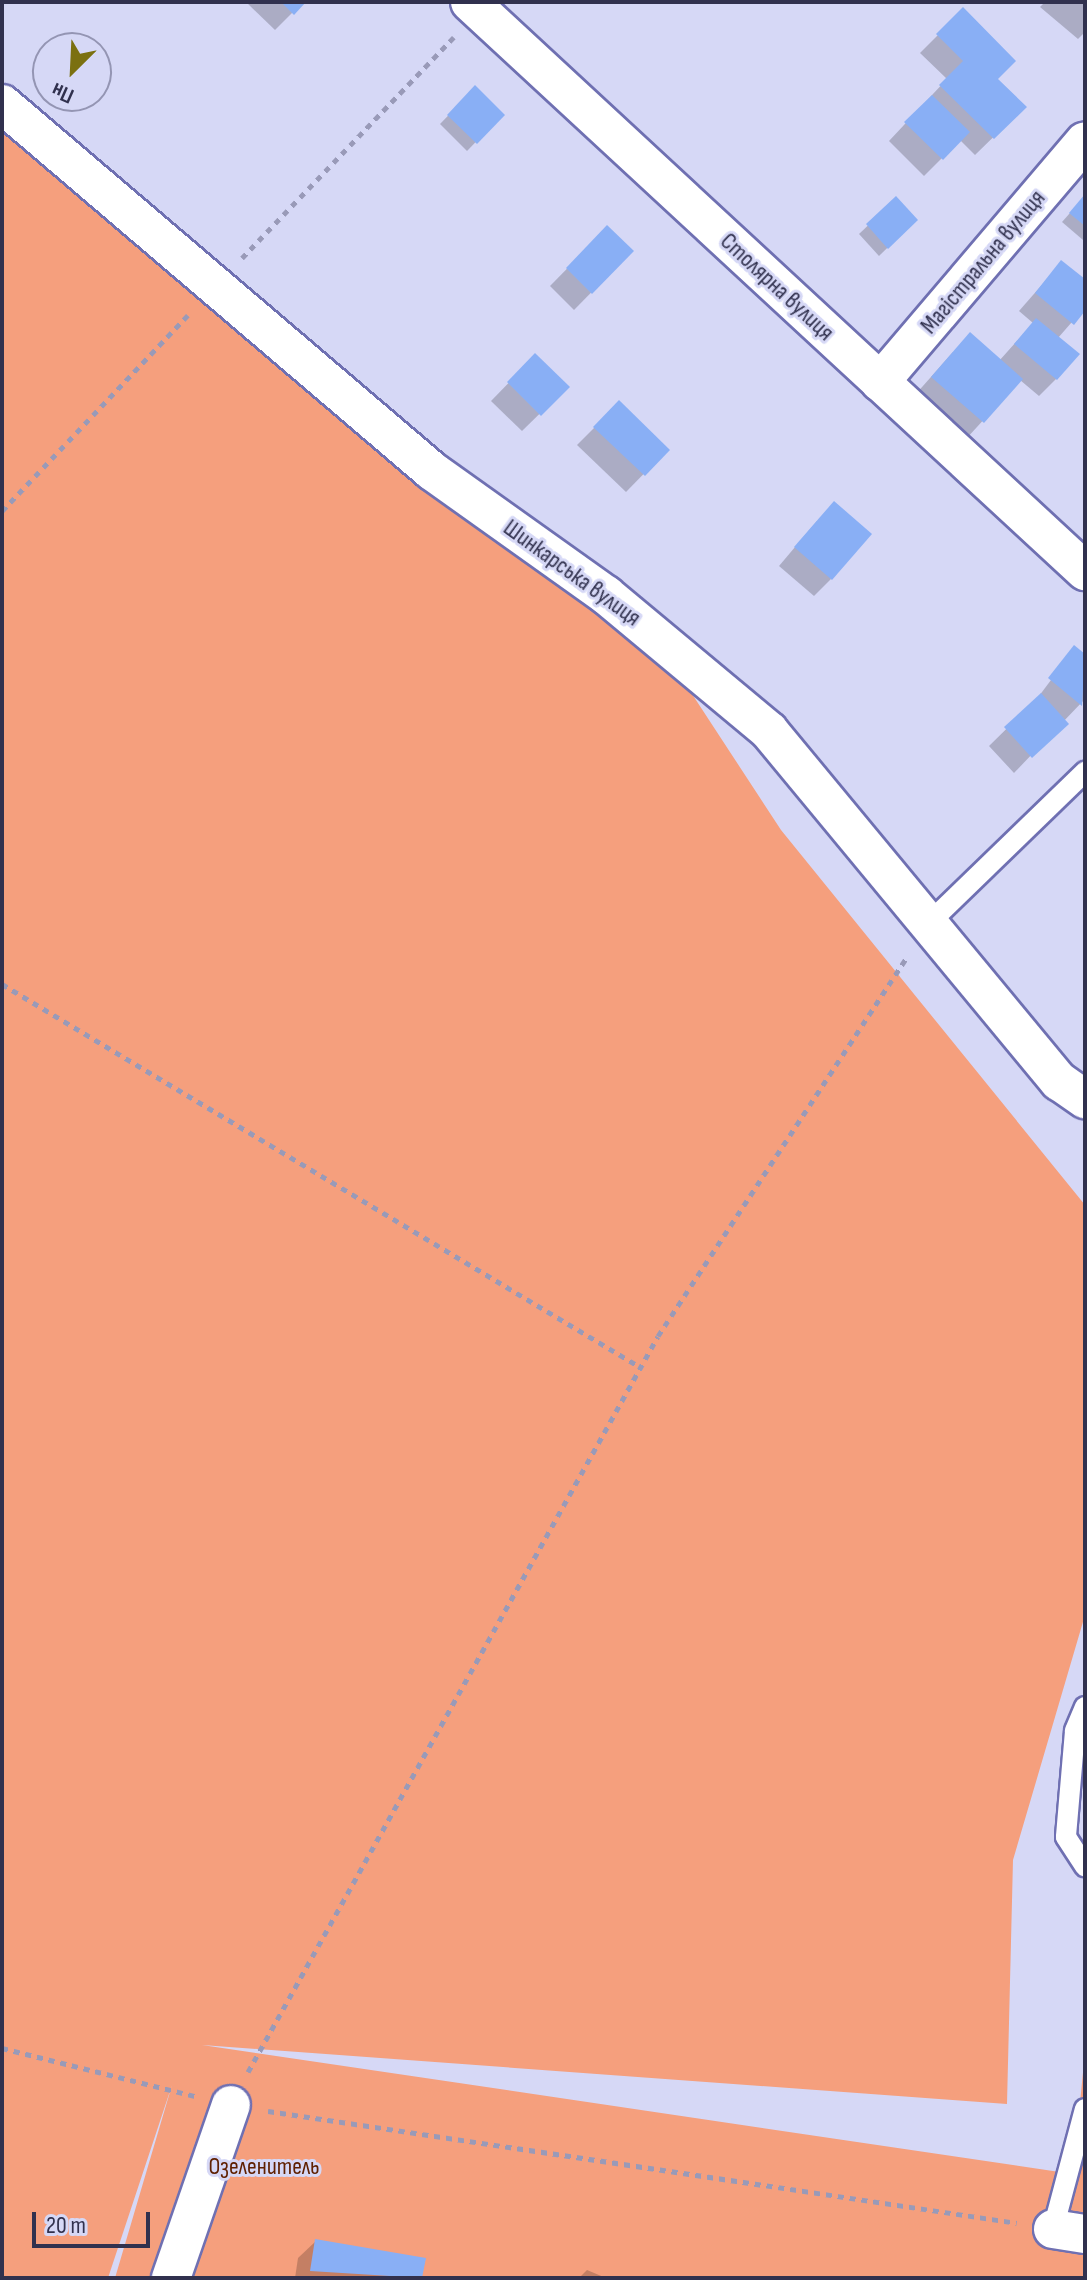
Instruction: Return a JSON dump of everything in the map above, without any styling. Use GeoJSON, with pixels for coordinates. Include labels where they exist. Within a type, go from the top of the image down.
{"type":"FeatureCollection","features":[{"type":"Feature","properties":{"kind":"street","name":"Столярна вулиця"},"geometry":{"type":"LineString","coordinates":[[478,5],[1085,571]]}},
{"type":"Feature","properties":{"kind":"street","name":"Шинкарська вулиця"},"geometry":{"type":"LineString","coordinates":[[2,104],[218,283],[432,471],[617,604],[769,731],[1059,1081],[1085,1099]]}},
{"type":"Feature","properties":{"kind":"street","name":"Магістральна вулиця"},"geometry":{"type":"LineString","coordinates":[[880,382],[1085,141]]}},
{"type":"Feature","properties":{"kind":"street"},"geometry":{"type":"LineString","coordinates":[[171,2278],[231,2105]]}},
{"type":"Feature","properties":{"kind":"lane"},"geometry":{"type":"LineString","coordinates":[[928,924],[1085,772]]}},
{"type":"Feature","properties":{"kind":"lane"},"geometry":{"type":"LineString","coordinates":[[1085,1707],[1075,1731],[1066,1837],[1085,1866]]}},
{"type":"Feature","properties":{"kind":"lane"},"geometry":{"type":"LineString","coordinates":[[1069,2232],[1085,2109]]}},
{"type":"Feature","properties":{"kind":"path"},"geometry":{"type":"LineString","coordinates":[[2,511],[478,5]]}},
{"type":"Feature","properties":{"kind":"path"},"geometry":{"type":"LineString","coordinates":[[231,2105],[640,1367],[928,924]]}},
{"type":"Feature","properties":{"kind":"path"},"geometry":{"type":"LineString","coordinates":[[2,984],[640,1367]]}},
{"type":"Feature","properties":{"kind":"path"},"geometry":{"type":"LineString","coordinates":[[2,2048],[231,2105],[1069,2232]]}},
{"type":"Feature","properties":{"kind":"green space","name":"Озеленитель"},"geometry":{"type":"Polygon","coordinates":[[[2,127],[658,642],[781,830],[1085,1205],[1085,1615],[1013,1860],[1007,2104],[202,2045],[1073,2174],[1085,2052],[1085,2278],[115,2278],[172,2085],[108,2278],[2,2278],[2,127]]]}},
{"type":"Feature","properties":{"kind":"building"},"geometry":{"type":"Polygon","coordinates":[[[281,2],[306,2],[294,15],[281,2]]]}},
{"type":"Feature","properties":{"kind":"building"},"geometry":{"type":"Polygon","coordinates":[[[963,7],[1016,61],[998,79],[1027,107],[994,139],[939,85],[963,61],[936,34],[963,7]]]}},
{"type":"Feature","properties":{"kind":"building"},"geometry":{"type":"Polygon","coordinates":[[[475,85],[505,115],[477,144],[447,115],[475,85]]]}},
{"type":"Feature","properties":{"kind":"building"},"geometry":{"type":"Polygon","coordinates":[[[932,95],[970,132],[943,160],[904,122],[932,95]]]}},
{"type":"Feature","properties":{"kind":"building"},"geometry":{"type":"Polygon","coordinates":[[[1085,194],[1085,226],[1069,213],[1085,194]]]}},
{"type":"Feature","properties":{"kind":"building"},"geometry":{"type":"Polygon","coordinates":[[[896,196],[918,220],[888,249],[866,224],[896,196]]]}},
{"type":"Feature","properties":{"kind":"building"},"geometry":{"type":"Polygon","coordinates":[[[607,225],[634,251],[592,294],[566,268],[607,225]]]}},
{"type":"Feature","properties":{"kind":"building"},"geometry":{"type":"Polygon","coordinates":[[[1061,260],[1085,279],[1085,311],[1074,325],[1035,293],[1061,260]]]}},
{"type":"Feature","properties":{"kind":"building"},"geometry":{"type":"Polygon","coordinates":[[[1036,318],[1080,354],[1057,380],[1014,344],[1036,318]]]}},
{"type":"Feature","properties":{"kind":"building"},"geometry":{"type":"Polygon","coordinates":[[[970,332],[1023,379],[984,423],[931,377],[970,332]]]}},
{"type":"Feature","properties":{"kind":"building"},"geometry":{"type":"Polygon","coordinates":[[[535,353],[570,387],[541,416],[507,382],[535,353]]]}},
{"type":"Feature","properties":{"kind":"building"},"geometry":{"type":"Polygon","coordinates":[[[619,400],[670,450],[645,476],[593,427],[619,400]]]}},
{"type":"Feature","properties":{"kind":"building"},"geometry":{"type":"Polygon","coordinates":[[[834,501],[872,534],[832,580],[794,547],[834,501]]]}},
{"type":"Feature","properties":{"kind":"building"},"geometry":{"type":"Polygon","coordinates":[[[1074,645],[1085,654],[1082,706],[1048,678],[1074,645]]]}},
{"type":"Feature","properties":{"kind":"building"},"geometry":{"type":"Polygon","coordinates":[[[1041,693],[1069,724],[1032,758],[1004,727],[1041,693]]]}},
{"type":"Feature","properties":{"kind":"building"},"geometry":{"type":"Polygon","coordinates":[[[315,2239],[426,2258],[422,2278],[310,2271],[315,2239]]]}}]}
